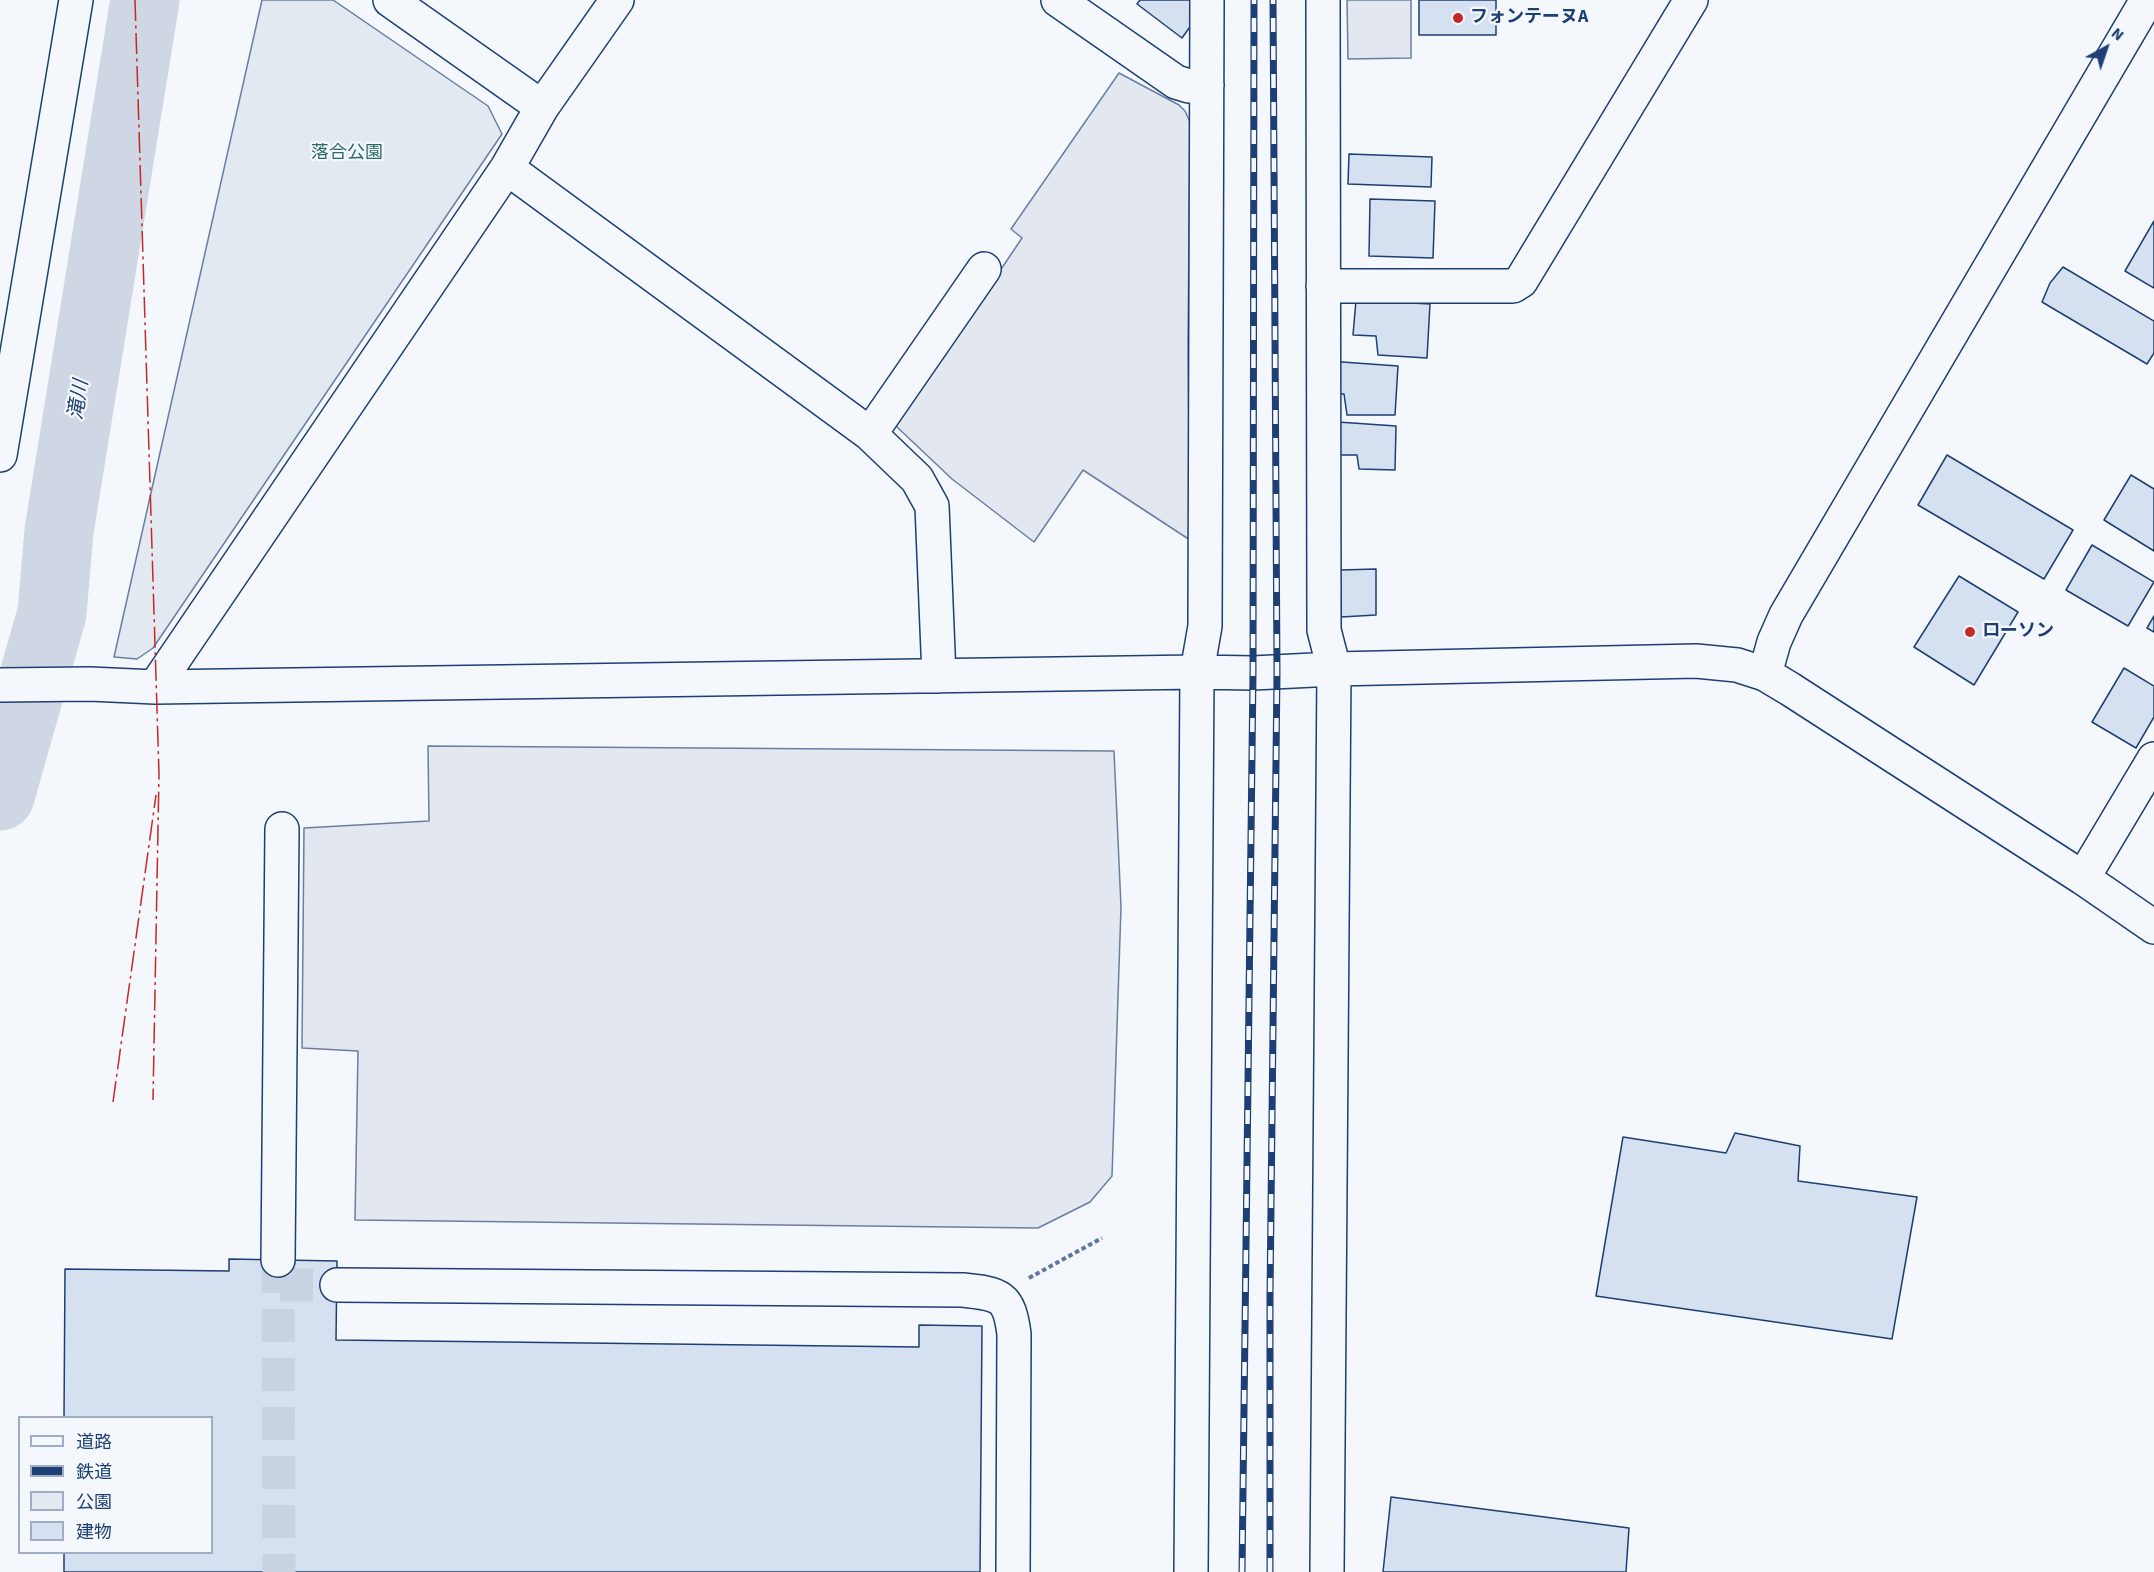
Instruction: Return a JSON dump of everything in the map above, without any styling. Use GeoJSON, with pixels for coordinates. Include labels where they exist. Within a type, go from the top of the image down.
{"type":"FeatureCollection","features":[{"type":"Feature","properties":{"kind":"street"},"geometry":{"type":"LineString","coordinates":[[0,455],[76,0]]}},
{"type":"Feature","properties":{"kind":"street"},"geometry":{"type":"LineString","coordinates":[[390,0],[542,107]]}},
{"type":"Feature","properties":{"kind":"street"},"geometry":{"type":"LineString","coordinates":[[155,687],[507,168],[542,107],[617,0]]}},
{"type":"Feature","properties":{"kind":"street"},"geometry":{"type":"LineString","coordinates":[[1058,0],[1176,82],[1189,86],[1207,85]]}},
{"type":"Feature","properties":{"kind":"street"},"geometry":{"type":"LineString","coordinates":[[1191,1572],[1197,672],[1205,626],[1207,0]]}},
{"type":"Feature","properties":{"kind":"street"},"geometry":{"type":"LineString","coordinates":[[1323,0],[1324,630],[1334,669],[1327,1572]]}},
{"type":"Feature","properties":{"kind":"street"},"geometry":{"type":"LineString","coordinates":[[1323,286],[1513,286],[1521,281],[1691,0]]}},
{"type":"Feature","properties":{"kind":"street"},"geometry":{"type":"LineString","coordinates":[[1765,674],[1774,642],[1786,615],[2147,0]]}},
{"type":"Feature","properties":{"kind":"street"},"geometry":{"type":"LineString","coordinates":[[507,168],[870,434],[917,479],[932,506],[939,676]]}},
{"type":"Feature","properties":{"kind":"street"},"geometry":{"type":"LineString","coordinates":[[870,434],[984,268]]}},
{"type":"Feature","properties":{"kind":"street"},"geometry":{"type":"LineString","coordinates":[[0,685],[90,684],[155,687],[1253,673],[1334,669],[1696,662],[1737,665],[1765,674],[2083,878],[2154,927]]}},
{"type":"Feature","properties":{"kind":"street"},"geometry":{"type":"LineString","coordinates":[[2083,878],[2154,759]]}},
{"type":"Feature","properties":{"kind":"street"},"geometry":{"type":"LineString","coordinates":[[278,1260],[282,829]]}},
{"type":"Feature","properties":{"kind":"street"},"geometry":{"type":"LineString","coordinates":[[337,1285],[963,1290],[994,1294],[1005,1302],[1011,1312],[1014,1334],[1013,1572]]}},
{"type":"Feature","properties":{"kind":"path"},"geometry":{"type":"LineString","coordinates":[[1005,1302],[1015,1288],[1026,1279],[1102,1238]]}},
{"type":"Feature","properties":{"kind":"green space","name":"落合公園"},"geometry":{"type":"Polygon","coordinates":[[[262,0],[333,0],[488,106],[502,134],[153,648],[137,659],[114,657],[262,0]]]}},
{"type":"Feature","properties":{"kind":"shaded area"},"geometry":{"type":"Polygon","coordinates":[[[1347,0],[1411,0],[1411,58],[1348,59],[1347,0]]]}},
{"type":"Feature","properties":{"kind":"shaded area"},"geometry":{"type":"Polygon","coordinates":[[[1119,73],[1179,105],[1190,122],[1188,345],[1190,540],[1083,470],[1034,542],[952,479],[896,426],[1022,238],[1011,229],[1119,73]]]}},
{"type":"Feature","properties":{"kind":"shaded area"},"geometry":{"type":"Polygon","coordinates":[[[428,746],[1114,751],[1121,907],[1112,1176],[1090,1202],[1038,1228],[355,1220],[358,1051],[302,1048],[304,828],[429,821],[428,746]]]}},
{"type":"Feature","properties":{"kind":"building"},"geometry":{"type":"Polygon","coordinates":[[[1140,0],[1190,0],[1202,10],[1182,38],[1137,4],[1140,0]]]}},
{"type":"Feature","properties":{"kind":"building","name":"フォンテーヌA"},"geometry":{"type":"Polygon","coordinates":[[[1419,0],[1496,0],[1496,35],[1419,35],[1419,0]]]}},
{"type":"Feature","properties":{"kind":"building"},"geometry":{"type":"Polygon","coordinates":[[[1349,154],[1432,157],[1431,187],[1348,184],[1349,154]]]}},
{"type":"Feature","properties":{"kind":"building"},"geometry":{"type":"Polygon","coordinates":[[[1370,199],[1435,201],[1433,258],[1369,256],[1370,199]]]}},
{"type":"Feature","properties":{"kind":"building"},"geometry":{"type":"Polygon","coordinates":[[[2154,221],[2154,288],[2125,271],[2154,221]]]}},
{"type":"Feature","properties":{"kind":"building"},"geometry":{"type":"Polygon","coordinates":[[[2063,267],[2154,321],[2154,353],[2147,364],[2042,302],[2050,283],[2063,267]]]}},
{"type":"Feature","properties":{"kind":"building"},"geometry":{"type":"Polygon","coordinates":[[[1356,300],[1430,304],[1427,358],[1378,355],[1376,336],[1353,335],[1356,300]]]}},
{"type":"Feature","properties":{"kind":"building"},"geometry":{"type":"Polygon","coordinates":[[[1328,361],[1398,366],[1395,415],[1347,415],[1344,394],[1327,393],[1328,361]]]}},
{"type":"Feature","properties":{"kind":"building"},"geometry":{"type":"Polygon","coordinates":[[[1338,422],[1396,426],[1395,470],[1359,469],[1357,455],[1336,455],[1338,422]]]}},
{"type":"Feature","properties":{"kind":"building"},"geometry":{"type":"Polygon","coordinates":[[[1947,455],[2073,530],[2044,579],[1918,505],[1947,455]]]}},
{"type":"Feature","properties":{"kind":"building"},"geometry":{"type":"Polygon","coordinates":[[[2131,475],[2154,489],[2154,551],[2104,520],[2131,475]]]}},
{"type":"Feature","properties":{"kind":"building"},"geometry":{"type":"Polygon","coordinates":[[[2092,545],[2154,582],[2128,626],[2066,590],[2092,545]]]}},
{"type":"Feature","properties":{"kind":"building"},"geometry":{"type":"Polygon","coordinates":[[[1376,569],[1376,615],[1341,617],[1340,570],[1376,569]]]}},
{"type":"Feature","properties":{"kind":"building"},"geometry":{"type":"Polygon","coordinates":[[[1959,576],[2018,612],[1974,685],[1914,647],[1959,576]]]}},
{"type":"Feature","properties":{"kind":"building"},"geometry":{"type":"Polygon","coordinates":[[[2154,616],[2154,632],[2147,628],[2154,616]]]}},
{"type":"Feature","properties":{"kind":"building"},"geometry":{"type":"Polygon","coordinates":[[[2124,668],[2154,686],[2154,717],[2136,748],[2092,722],[2124,668]]]}},
{"type":"Feature","properties":{"kind":"building"},"geometry":{"type":"Polygon","coordinates":[[[1735,1133],[1800,1146],[1798,1181],[1917,1197],[1892,1339],[1596,1296],[1623,1137],[1726,1153],[1735,1133]]]}},
{"type":"Feature","properties":{"kind":"building"},"geometry":{"type":"Polygon","coordinates":[[[229,1259],[337,1261],[336,1340],[919,1347],[919,1325],[982,1326],[980,1572],[64,1572],[64,1554],[213,1554],[213,1416],[64,1416],[65,1269],[229,1271],[229,1259]]]}},
{"type":"Feature","properties":{"kind":"building"},"geometry":{"type":"Polygon","coordinates":[[[1391,1497],[1629,1528],[1626,1572],[1383,1572],[1391,1497]]]}},
{"type":"Feature","properties":{"kind":"waterway","name":"滝川"},"geometry":{"type":"LineString","coordinates":[[0,796],[52,613],[59,531],[145,0]]}},
{"type":"Feature","properties":{"kind":"tunnel"},"geometry":{"type":"LineString","coordinates":[[278,1260],[279,1572]]}},
{"type":"Feature","properties":{"kind":"tunnel"},"geometry":{"type":"LineString","coordinates":[[280,1285],[337,1285]]}},
{"type":"Feature","properties":{"kind":"railway"},"geometry":{"type":"LineString","coordinates":[[1242,1572],[1253,673],[1254,0]]}},
{"type":"Feature","properties":{"kind":"railway"},"geometry":{"type":"LineString","coordinates":[[1270,1572],[1270,1296],[1277,672],[1273,0]]}},
{"type":"Feature","properties":{"kind":"power"},"geometry":{"type":"LineString","coordinates":[[135,0],[159,774],[153,1100]]}},
{"type":"Feature","properties":{"kind":"power"},"geometry":{"type":"LineString","coordinates":[[113,1102],[156,795]]}},
{"type":"Feature","properties":{"kind":"place","name":"フォンテーヌA"},"geometry":{"type":"Point","coordinates":[1458,18]}},
{"type":"Feature","properties":{"kind":"place","name":"ローソン"},"geometry":{"type":"Point","coordinates":[1970,632]}}]}
